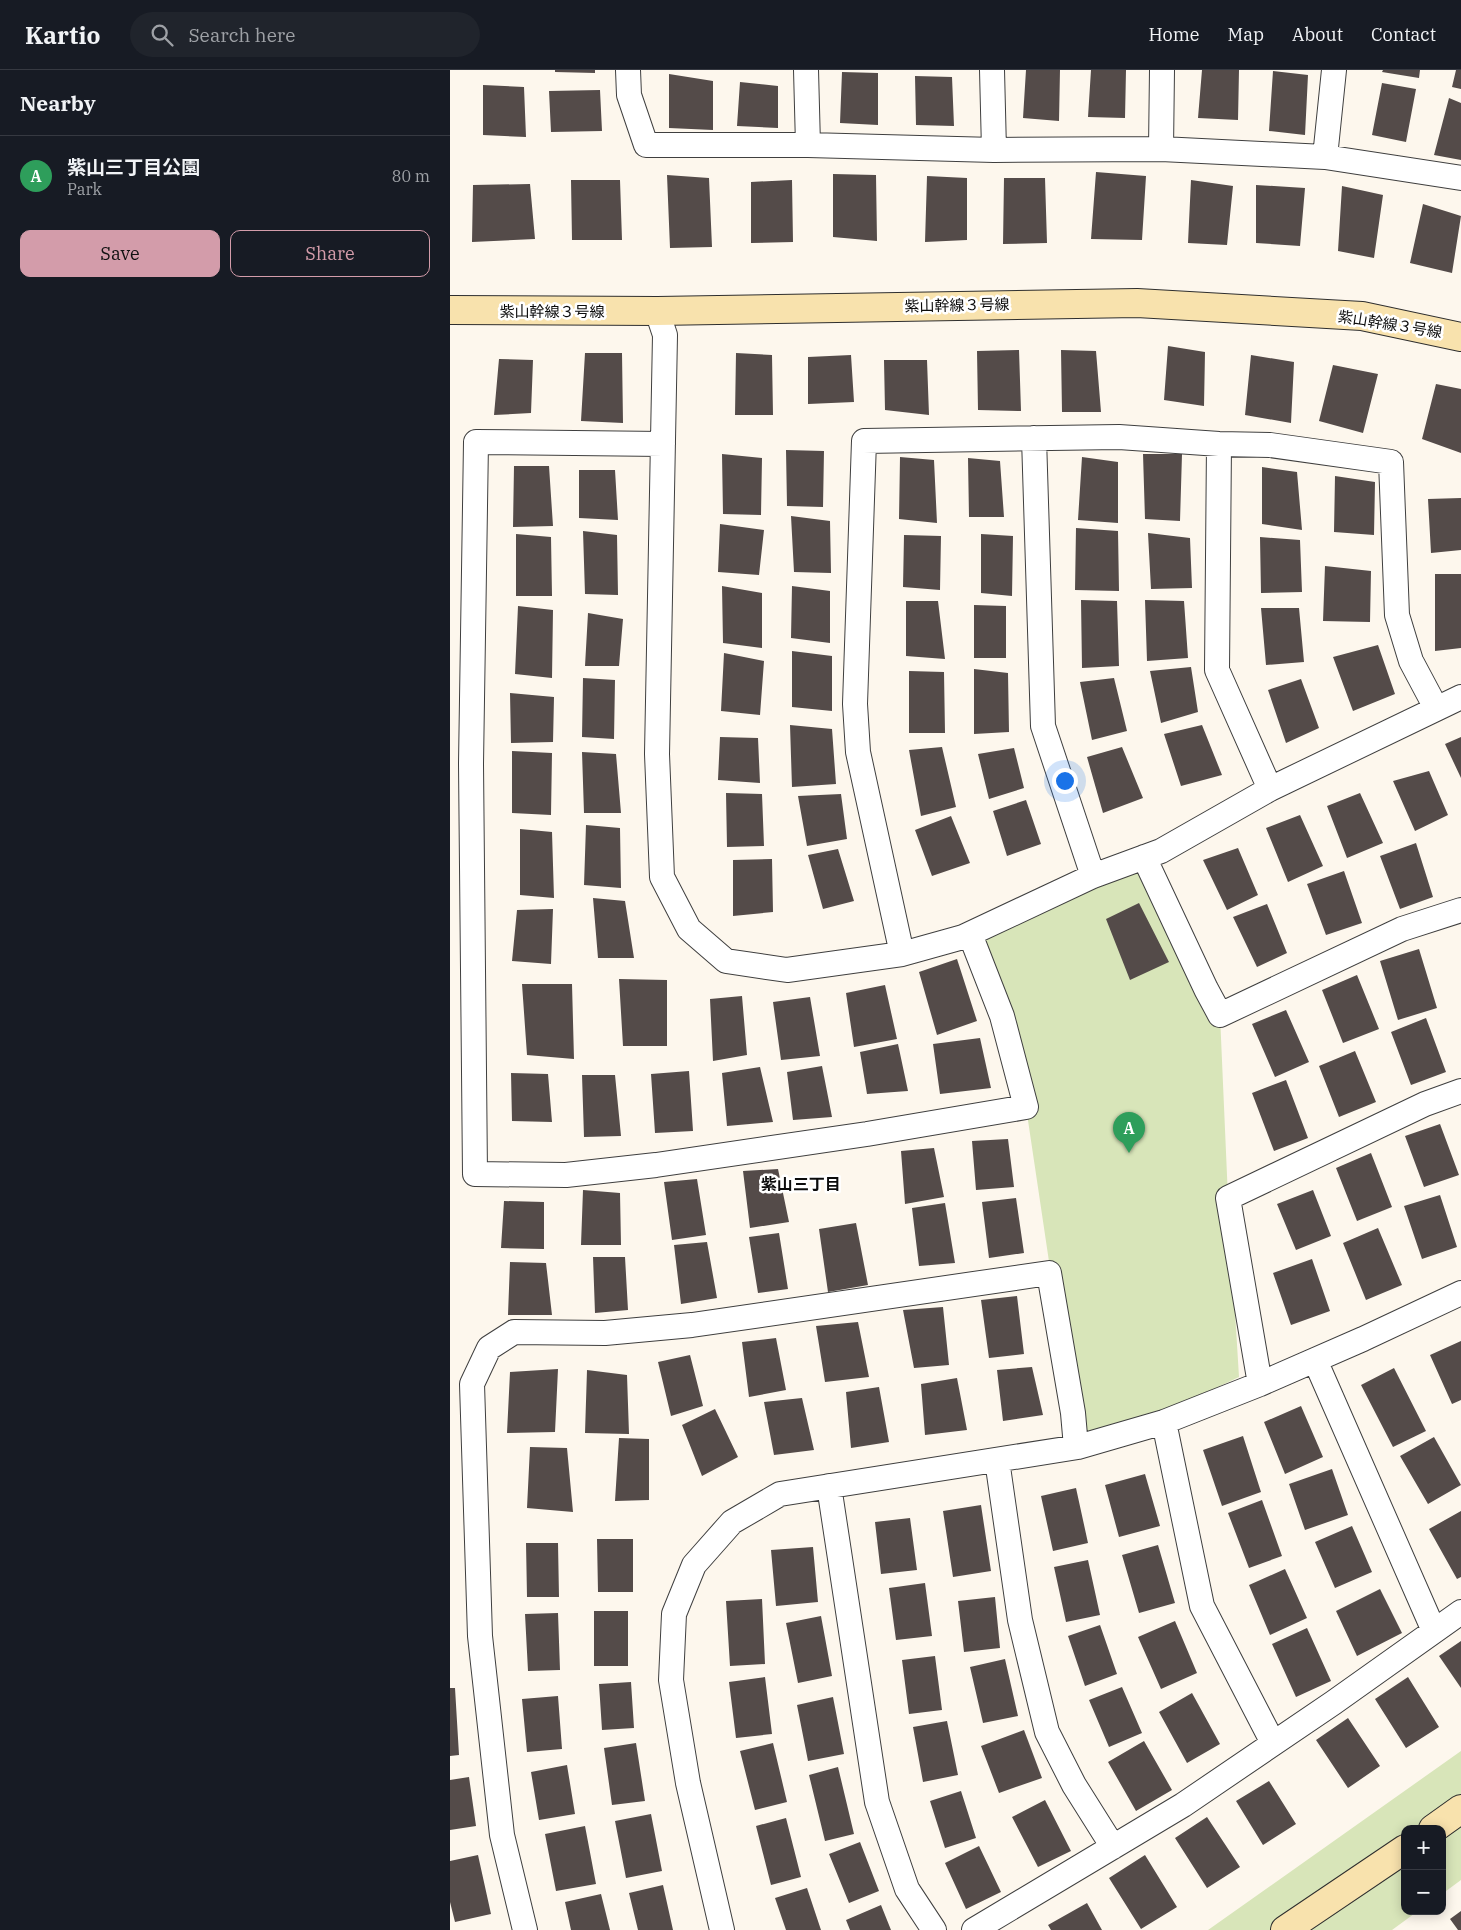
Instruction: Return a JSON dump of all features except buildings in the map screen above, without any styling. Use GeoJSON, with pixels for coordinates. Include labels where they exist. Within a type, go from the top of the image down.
{"type":"FeatureCollection","features":[{"type":"Feature","properties":{"kind":"street"},"geometry":{"type":"LineString","coordinates":[[628,70],[629,95],[646,145],[808,145],[994,150],[1160,149],[1325,157],[1461,178]]}},
{"type":"Feature","properties":{"kind":"street"},"geometry":{"type":"LineString","coordinates":[[806,70],[808,145]]}},
{"type":"Feature","properties":{"kind":"street"},"geometry":{"type":"LineString","coordinates":[[992,70],[994,150]]}},
{"type":"Feature","properties":{"kind":"street"},"geometry":{"type":"LineString","coordinates":[[1160,149],[1162,70]]}},
{"type":"Feature","properties":{"kind":"street"},"geometry":{"type":"LineString","coordinates":[[1325,157],[1334,70]]}},
{"type":"Feature","properties":{"kind":"street","name":"紫山幹線３号線"},"geometry":{"type":"LineString","coordinates":[[450,310],[656,311],[1137,303],[1362,316],[1461,336]]}},
{"type":"Feature","properties":{"kind":"street"},"geometry":{"type":"LineString","coordinates":[[656,311],[665,335],[657,754],[662,877],[689,928],[726,961],[787,970],[902,954],[970,934],[1093,876],[1161,851],[1270,789],[1461,697]]}},
{"type":"Feature","properties":{"kind":"street"},"geometry":{"type":"LineString","coordinates":[[902,954],[858,752],[855,704],[864,441],[1119,437],[1219,444],[1270,445],[1391,462],[1397,615],[1411,661],[1436,708]]}},
{"type":"Feature","properties":{"kind":"street"},"geometry":{"type":"LineString","coordinates":[[1034,438],[1043,726],[1093,876]]}},
{"type":"Feature","properties":{"kind":"street"},"geometry":{"type":"LineString","coordinates":[[663,444],[476,442],[471,764],[476,1174],[566,1175],[656,1165],[867,1134],[1026,1107],[1002,1016],[970,934]]}},
{"type":"Feature","properties":{"kind":"street"},"geometry":{"type":"LineString","coordinates":[[1219,444],[1217,670],[1270,789]]}},
{"type":"Feature","properties":{"kind":"street"},"geometry":{"type":"LineString","coordinates":[[1144,857],[1220,1015],[1402,929],[1461,910]]}},
{"type":"Feature","properties":{"kind":"street"},"geometry":{"type":"LineString","coordinates":[[1260,1384],[1228,1198],[1425,1104],[1461,1091]]}},
{"type":"Feature","properties":{"kind":"street"},"geometry":{"type":"LineString","coordinates":[[525,1930],[502,1836],[480,1636],[472,1384],[489,1348],[514,1332],[605,1333],[692,1324],[1049,1273],[1073,1413],[1076,1447]]}},
{"type":"Feature","properties":{"kind":"street"},"geometry":{"type":"LineString","coordinates":[[722,1930],[688,1783],[671,1680],[674,1614],[694,1565],[732,1522],[780,1494],[1076,1447],[1164,1422],[1260,1384],[1461,1293]]}},
{"type":"Feature","properties":{"kind":"street"},"geometry":{"type":"LineString","coordinates":[[1315,1360],[1434,1631]]}},
{"type":"Feature","properties":{"kind":"street"},"geometry":{"type":"LineString","coordinates":[[1164,1422],[1202,1606],[1273,1744]]}},
{"type":"Feature","properties":{"kind":"street"},"geometry":{"type":"LineString","coordinates":[[997,1460],[1020,1620],[1047,1732],[1074,1785],[1113,1847]]}},
{"type":"Feature","properties":{"kind":"street"},"geometry":{"type":"LineString","coordinates":[[829,1486],[877,1802],[907,1889],[934,1930]]}},
{"type":"Feature","properties":{"kind":"street"},"geometry":{"type":"LineString","coordinates":[[974,1930],[1183,1805],[1461,1612]]}},
{"type":"Feature","properties":{"kind":"street"},"geometry":{"type":"LineString","coordinates":[[1439,1825],[1461,1809]]}},
{"type":"Feature","properties":{"kind":"street"},"geometry":{"type":"LineString","coordinates":[[1285,1930],[1401,1852]]}},
{"type":"Feature","properties":{"kind":"green space"},"geometry":{"type":"Polygon","coordinates":[[[1144,857],[1220,1015],[1228,1198],[1239,1377],[1180,1405],[1075,1436],[1026,1107],[970,934],[1144,857]]]}},
{"type":"Feature","properties":{"kind":"green space"},"geometry":{"type":"Polygon","coordinates":[[[1461,1751],[1461,1880],[1446,1891],[1446,1825],[1401,1825],[1401,1915],[1413,1915],[1392,1930],[1208,1930],[1461,1751]]]}},
{"type":"Feature","properties":{"kind":"place","name":"紫山三丁目公園"},"geometry":{"type":"Point","coordinates":[1129,1153]}},
{"type":"Feature","properties":{"kind":"district","name":"紫山三丁目"},"geometry":{"type":"Point","coordinates":[801,1184]}}]}
